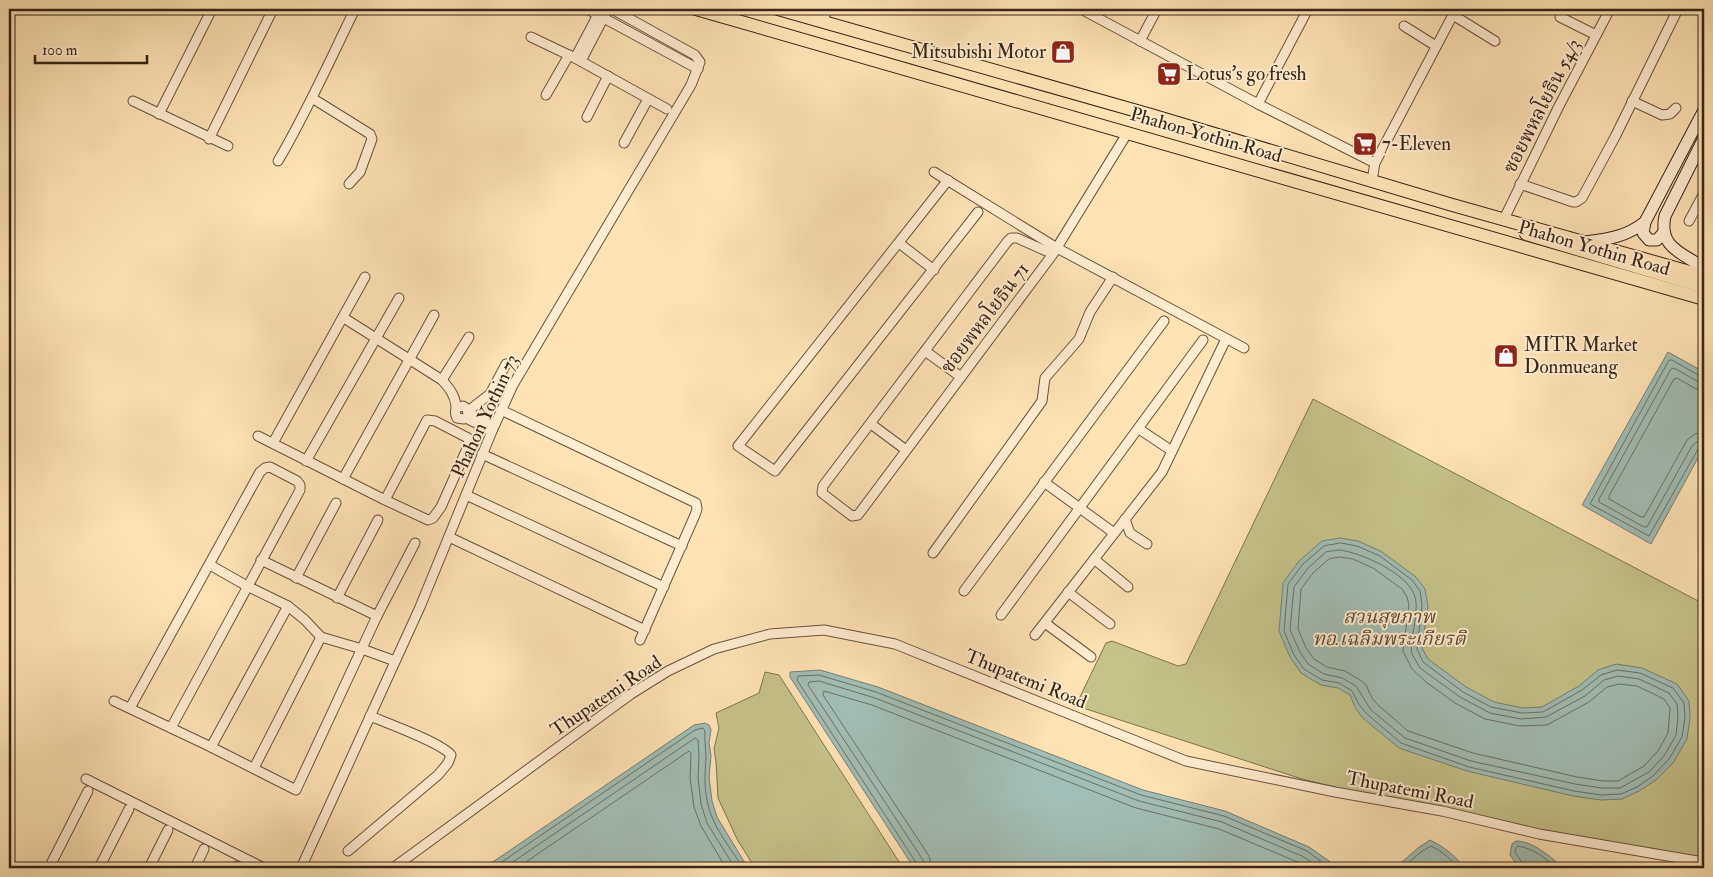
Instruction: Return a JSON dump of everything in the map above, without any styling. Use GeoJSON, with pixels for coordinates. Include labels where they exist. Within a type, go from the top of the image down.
{"type":"FeatureCollection","features":[{"type":"Feature","properties":{"kind":"main road","name":"Phahon Yothin Road"},"geometry":{"type":"LineString","coordinates":[[696,9],[1704,299]]}},
{"type":"Feature","properties":{"kind":"main road","name":"Phahon Yothin Road"},"geometry":{"type":"LineString","coordinates":[[778,9],[1151,115],[1504,220],[1704,276]]}},
{"type":"Feature","properties":{"kind":"main road"},"geometry":{"type":"LineString","coordinates":[[794,37],[802,28],[802,20],[797,14]]}},
{"type":"Feature","properties":{"kind":"main road"},"geometry":{"type":"LineString","coordinates":[[1664,232],[1658,240],[1649,240],[1643,233],[1645,222],[1704,110]]}},
{"type":"Feature","properties":{"kind":"main road"},"geometry":{"type":"LineString","coordinates":[[1704,138],[1665,216],[1664,232],[1673,248],[1704,268]]}},
{"type":"Feature","properties":{"kind":"main road"},"geometry":{"type":"LineString","coordinates":[[1363,200],[1372,180]]}},
{"type":"Feature","properties":{"kind":"main road"},"geometry":{"type":"LineString","coordinates":[[1470,209],[1503,227],[1704,287]]}},
{"type":"Feature","properties":{"kind":"main road"},"geometry":{"type":"LineString","coordinates":[[1585,242],[1623,235],[1636,230],[1645,222]]}},
{"type":"Feature","properties":{"kind":"street"},"geometry":{"type":"LineString","coordinates":[[160,114],[212,9]]}},
{"type":"Feature","properties":{"kind":"street"},"geometry":{"type":"LineString","coordinates":[[209,139],[273,9]]}},
{"type":"Feature","properties":{"kind":"street"},"geometry":{"type":"LineString","coordinates":[[278,161],[293,137],[354,9]]}},
{"type":"Feature","properties":{"kind":"street"},"geometry":{"type":"LineString","coordinates":[[546,95],[575,58],[601,14],[610,9],[695,55],[700,62],[698,69],[601,14],[588,9]]}},
{"type":"Feature","properties":{"kind":"street"},"geometry":{"type":"LineString","coordinates":[[822,21],[828,9]]}},
{"type":"Feature","properties":{"kind":"street"},"geometry":{"type":"LineString","coordinates":[[1081,9],[1258,104],[1376,163]]}},
{"type":"Feature","properties":{"kind":"street"},"geometry":{"type":"LineString","coordinates":[[1140,41],[1157,9]]}},
{"type":"Feature","properties":{"kind":"street"},"geometry":{"type":"LineString","coordinates":[[1258,104],[1308,9]]}},
{"type":"Feature","properties":{"kind":"street","name":"ซอยพหลโยธิน 54/3"},"geometry":{"type":"LineString","coordinates":[[1504,220],[1520,184],[1610,9]]}},
{"type":"Feature","properties":{"kind":"street"},"geometry":{"type":"LineString","coordinates":[[1520,184],[1573,202],[1579,200],[1585,194],[1678,9]]}},
{"type":"Feature","properties":{"kind":"street"},"geometry":{"type":"LineString","coordinates":[[1372,180],[1376,163],[1454,12],[1496,41]]}},
{"type":"Feature","properties":{"kind":"street"},"geometry":{"type":"LineString","coordinates":[[1560,17],[1596,35]]}},
{"type":"Feature","properties":{"kind":"street"},"geometry":{"type":"LineString","coordinates":[[1404,26],[1436,46]]}},
{"type":"Feature","properties":{"kind":"street"},"geometry":{"type":"LineString","coordinates":[[531,37],[575,58],[667,109]]}},
{"type":"Feature","properties":{"kind":"street","name":"Phahon Yothin 73"},"geometry":{"type":"LineString","coordinates":[[301,868],[420,607],[493,427],[513,385],[691,85],[698,69]]}},
{"type":"Feature","properties":{"kind":"street"},"geometry":{"type":"LineString","coordinates":[[587,117],[608,76]]}},
{"type":"Feature","properties":{"kind":"street"},"geometry":{"type":"LineString","coordinates":[[312,98],[370,134],[372,139],[360,172],[349,184]]}},
{"type":"Feature","properties":{"kind":"street"},"geometry":{"type":"LineString","coordinates":[[624,143],[648,99]]}},
{"type":"Feature","properties":{"kind":"street"},"geometry":{"type":"LineString","coordinates":[[134,101],[209,139],[228,146]]}},
{"type":"Feature","properties":{"kind":"street"},"geometry":{"type":"LineString","coordinates":[[1632,101],[1662,116],[1670,114],[1676,108]]}},
{"type":"Feature","properties":{"kind":"street","name":"ซอยพหลโยธิน 71"},"geometry":{"type":"LineString","coordinates":[[871,424],[821,491],[852,516],[858,515],[1055,251],[1128,132]]}},
{"type":"Feature","properties":{"kind":"street"},"geometry":{"type":"LineString","coordinates":[[934,172],[1055,251]]}},
{"type":"Feature","properties":{"kind":"street"},"geometry":{"type":"LineString","coordinates":[[948,180],[738,446],[775,471],[978,212]]}},
{"type":"Feature","properties":{"kind":"street"},"geometry":{"type":"LineString","coordinates":[[1689,221],[1704,194]]}},
{"type":"Feature","properties":{"kind":"street"},"geometry":{"type":"LineString","coordinates":[[906,450],[871,424],[1011,238],[1017,238],[1055,251],[1113,277],[1244,348]]}},
{"type":"Feature","properties":{"kind":"street"},"geometry":{"type":"LineString","coordinates":[[899,243],[934,270]]}},
{"type":"Feature","properties":{"kind":"street"},"geometry":{"type":"LineString","coordinates":[[273,444],[365,277]]}},
{"type":"Feature","properties":{"kind":"street"},"geometry":{"type":"LineString","coordinates":[[933,553],[1042,401],[1045,378],[1079,339],[1090,312],[1113,277]]}},
{"type":"Feature","properties":{"kind":"street"},"geometry":{"type":"LineString","coordinates":[[306,461],[399,298]]}},
{"type":"Feature","properties":{"kind":"street"},"geometry":{"type":"LineString","coordinates":[[343,479],[434,315]]}},
{"type":"Feature","properties":{"kind":"street"},"geometry":{"type":"LineString","coordinates":[[344,318],[442,380],[454,395],[463,413],[493,427]]}},
{"type":"Feature","properties":{"kind":"street"},"geometry":{"type":"LineString","coordinates":[[964,591],[1164,321]]}},
{"type":"Feature","properties":{"kind":"street"},"geometry":{"type":"LineString","coordinates":[[442,380],[469,337]]}},
{"type":"Feature","properties":{"kind":"street"},"geometry":{"type":"LineString","coordinates":[[1035,635],[1162,472],[1226,339]]}},
{"type":"Feature","properties":{"kind":"street"},"geometry":{"type":"LineString","coordinates":[[1002,615],[1203,340]]}},
{"type":"Feature","properties":{"kind":"street"},"geometry":{"type":"LineString","coordinates":[[925,351],[961,377]]}},
{"type":"Feature","properties":{"kind":"street"},"geometry":{"type":"LineString","coordinates":[[454,430],[463,413],[490,394],[506,364]]}},
{"type":"Feature","properties":{"kind":"street"},"geometry":{"type":"LineString","coordinates":[[501,410],[696,503],[695,515],[640,640]]}},
{"type":"Feature","properties":{"kind":"street"},"geometry":{"type":"LineString","coordinates":[[258,436],[306,461],[385,500],[428,520],[433,518],[441,507],[469,444],[466,436],[435,421],[427,420],[385,500]]}},
{"type":"Feature","properties":{"kind":"street"},"geometry":{"type":"LineString","coordinates":[[1139,429],[1172,451]]}},
{"type":"Feature","properties":{"kind":"street"},"geometry":{"type":"LineString","coordinates":[[482,454],[682,546]]}},
{"type":"Feature","properties":{"kind":"street"},"geometry":{"type":"LineString","coordinates":[[130,708],[260,472],[270,467],[297,481],[300,485],[300,490],[171,728]]}},
{"type":"Feature","properties":{"kind":"street"},"geometry":{"type":"LineString","coordinates":[[1044,482],[1114,533]]}},
{"type":"Feature","properties":{"kind":"street"},"geometry":{"type":"LineString","coordinates":[[466,496],[664,587]]}},
{"type":"Feature","properties":{"kind":"street"},"geometry":{"type":"LineString","coordinates":[[296,578],[336,503]]}},
{"type":"Feature","properties":{"kind":"street"},"geometry":{"type":"LineString","coordinates":[[1126,519],[1130,533],[1147,544]]}},
{"type":"Feature","properties":{"kind":"street"},"geometry":{"type":"LineString","coordinates":[[337,598],[378,520]]}},
{"type":"Feature","properties":{"kind":"street"},"geometry":{"type":"LineString","coordinates":[[449,537],[645,630]]}},
{"type":"Feature","properties":{"kind":"street"},"geometry":{"type":"LineString","coordinates":[[114,702],[211,747],[296,790],[377,616],[415,543]]}},
{"type":"Feature","properties":{"kind":"street"},"geometry":{"type":"LineString","coordinates":[[1094,559],[1128,587]]}},
{"type":"Feature","properties":{"kind":"street"},"geometry":{"type":"LineString","coordinates":[[261,560],[377,616]]}},
{"type":"Feature","properties":{"kind":"street"},"geometry":{"type":"LineString","coordinates":[[210,565],[288,606],[305,620],[320,637],[395,661]]}},
{"type":"Feature","properties":{"kind":"street"},"geometry":{"type":"LineString","coordinates":[[1068,592],[1110,624]]}},
{"type":"Feature","properties":{"kind":"street"},"geometry":{"type":"LineString","coordinates":[[211,747],[288,606]]}},
{"type":"Feature","properties":{"kind":"street"},"geometry":{"type":"LineString","coordinates":[[1045,622],[1091,658]]}},
{"type":"Feature","properties":{"kind":"street","name":"Thupatemi Road"},"geometry":{"type":"LineString","coordinates":[[393,868],[632,694],[668,671],[714,649],[770,634],[824,630],[895,644],[1186,761],[1335,792],[1442,811],[1540,834],[1697,861],[1704,860]]}},
{"type":"Feature","properties":{"kind":"street"},"geometry":{"type":"LineString","coordinates":[[254,768],[320,637]]}},
{"type":"Feature","properties":{"kind":"street"},"geometry":{"type":"LineString","coordinates":[[348,850],[438,775],[448,763],[451,755],[448,750],[434,743],[370,716]]}},
{"type":"Feature","properties":{"kind":"street"},"geometry":{"type":"LineString","coordinates":[[86,779],[264,868]]}},
{"type":"Feature","properties":{"kind":"street"},"geometry":{"type":"LineString","coordinates":[[49,868],[88,792]]}},
{"type":"Feature","properties":{"kind":"street"},"geometry":{"type":"LineString","coordinates":[[99,868],[129,809]]}},
{"type":"Feature","properties":{"kind":"street"},"geometry":{"type":"LineString","coordinates":[[149,868],[168,830]]}},
{"type":"Feature","properties":{"kind":"street"},"geometry":{"type":"LineString","coordinates":[[195,868],[204,849]]}},
{"type":"Feature","properties":{"kind":"green space","name":"สวนสุขภาพ ทอ.เฉลิมพระเกียรติ"},"geometry":{"type":"Polygon","coordinates":[[[1313,399],[1704,604],[1704,860],[1548,834],[1396,802],[1302,779],[1080,707],[1078,701],[1106,643],[1112,641],[1178,666],[1186,664],[1313,399]]]}},
{"type":"Feature","properties":{"kind":"green space"},"geometry":{"type":"Polygon","coordinates":[[[765,672],[779,675],[903,868],[755,868],[737,839],[718,798],[714,749],[719,728],[716,713],[759,693],[765,672]]]}},
{"type":"Feature","properties":{"kind":"water"},"geometry":{"type":"Polygon","coordinates":[[[1668,352],[1704,372],[1704,447],[1651,544],[1582,505],[1668,352]]]}},
{"type":"Feature","properties":{"kind":"water"},"geometry":{"type":"Polygon","coordinates":[[[1340,538],[1358,541],[1382,552],[1416,577],[1425,589],[1428,606],[1422,648],[1428,659],[1466,687],[1494,702],[1523,708],[1542,707],[1579,686],[1598,670],[1616,664],[1642,668],[1677,684],[1689,701],[1690,718],[1687,739],[1673,763],[1656,780],[1639,791],[1622,799],[1601,800],[1573,796],[1467,771],[1399,748],[1363,718],[1356,709],[1350,695],[1338,688],[1321,685],[1301,673],[1290,657],[1279,631],[1283,583],[1299,561],[1322,541],[1340,538]]]}},
{"type":"Feature","properties":{"kind":"water"},"geometry":{"type":"Polygon","coordinates":[[[820,670],[878,687],[1143,790],[1225,811],[1309,847],[1339,868],[914,868],[790,677],[790,672],[820,670]]]}},
{"type":"Feature","properties":{"kind":"water"},"geometry":{"type":"Polygon","coordinates":[[[705,723],[709,725],[711,730],[709,777],[712,801],[717,817],[748,868],[484,868],[694,725],[705,723]]]}},
{"type":"Feature","properties":{"kind":"water"},"geometry":{"type":"Polygon","coordinates":[[[1430,840],[1449,852],[1464,868],[1395,868],[1418,848],[1430,840]]]}},
{"type":"Feature","properties":{"kind":"water"},"geometry":{"type":"Polygon","coordinates":[[[1516,841],[1535,847],[1563,868],[1519,868],[1510,855],[1512,844],[1516,841]]]}},
{"type":"Feature","properties":{"kind":"place","name":"Mitsubishi Motor"},"geometry":{"type":"Point","coordinates":[1063,52]}},
{"type":"Feature","properties":{"kind":"place","name":"Lotus's go fresh"},"geometry":{"type":"Point","coordinates":[1169,74]}},
{"type":"Feature","properties":{"kind":"place","name":"7-Eleven"},"geometry":{"type":"Point","coordinates":[1365,144]}},
{"type":"Feature","properties":{"kind":"place","name":"MITR Market Donmueang"},"geometry":{"type":"Point","coordinates":[1506,356]}}]}
